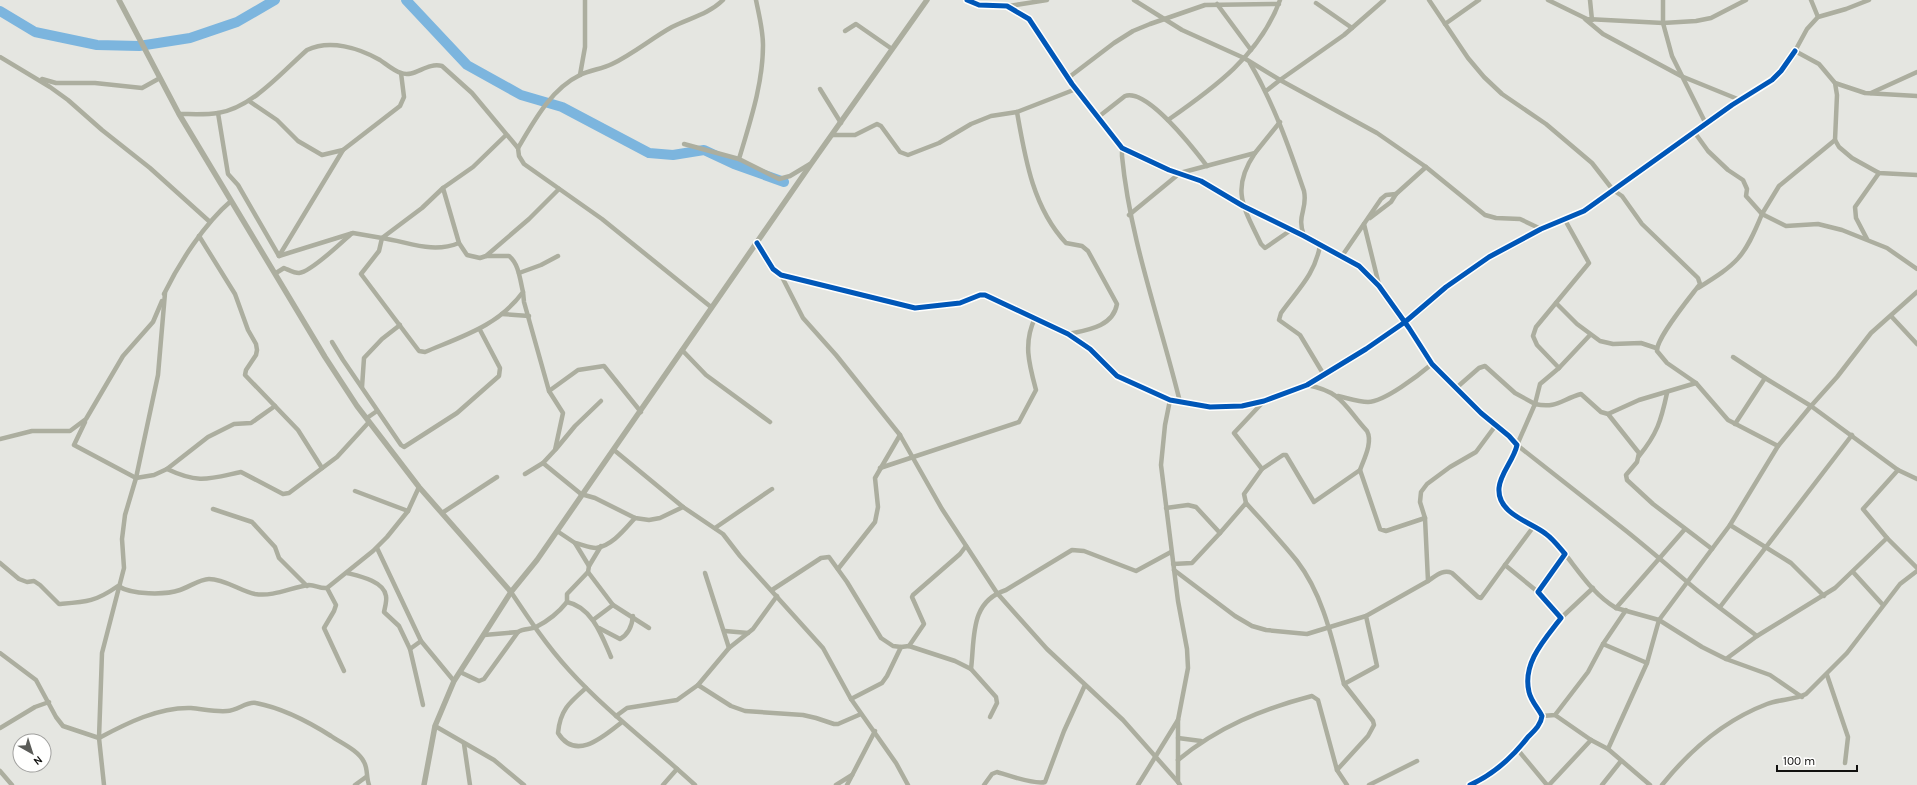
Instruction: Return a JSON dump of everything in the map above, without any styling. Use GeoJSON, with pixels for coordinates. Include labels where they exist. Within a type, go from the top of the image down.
{"type":"FeatureCollection","features":[{"type":"Feature","properties":{"kind":"street"},"geometry":{"type":"LineString","coordinates":[[119,0],[179,114],[276,273],[325,357],[368,420],[419,487],[511,592],[550,649],[586,688],[622,722],[637,732],[695,785]]}},
{"type":"Feature","properties":{"kind":"street"},"geometry":{"type":"LineString","coordinates":[[580,75],[585,47],[584,0]]}},
{"type":"Feature","properties":{"kind":"street"},"geometry":{"type":"LineString","coordinates":[[518,148],[547,102],[553,95],[580,75],[611,65],[669,29],[710,11],[723,0]]}},
{"type":"Feature","properties":{"kind":"street"},"geometry":{"type":"LineString","coordinates":[[739,159],[754,108],[761,72],[763,45],[756,0]]}},
{"type":"Feature","properties":{"kind":"street"},"geometry":{"type":"LineString","coordinates":[[424,785],[435,726],[454,681],[511,592],[557,531],[581,494],[641,412],[711,307],[927,0]]}},
{"type":"Feature","properties":{"kind":"street"},"geometry":{"type":"LineString","coordinates":[[966,0],[979,5],[1007,6],[1047,0]]}},
{"type":"Feature","properties":{"kind":"street"},"geometry":{"type":"LineString","coordinates":[[1014,5],[1017,0]]}},
{"type":"Feature","properties":{"kind":"street"},"geometry":{"type":"LineString","coordinates":[[1134,0],[1182,30],[1244,58],[1280,80],[1360,123],[1426,167],[1485,215],[1496,218],[1520,219],[1542,229]]}},
{"type":"Feature","properties":{"kind":"street"},"geometry":{"type":"LineString","coordinates":[[1266,91],[1352,28],[1384,0]]}},
{"type":"Feature","properties":{"kind":"street"},"geometry":{"type":"LineString","coordinates":[[1429,0],[1468,58],[1484,77],[1502,94],[1570,144],[1592,163],[1614,190],[1622,196],[1632,211],[1656,238],[1698,278],[1700,284],[1678,310],[1656,348]]}},
{"type":"Feature","properties":{"kind":"street"},"geometry":{"type":"LineString","coordinates":[[1445,24],[1479,0]]}},
{"type":"Feature","properties":{"kind":"street"},"geometry":{"type":"LineString","coordinates":[[1548,0],[1583,18],[1603,34],[1680,76],[1719,93],[1740,100]]}},
{"type":"Feature","properties":{"kind":"street"},"geometry":{"type":"LineString","coordinates":[[1590,0],[1592,20]]}},
{"type":"Feature","properties":{"kind":"street"},"geometry":{"type":"LineString","coordinates":[[1663,0],[1663,23],[1670,51],[1680,76],[1690,89],[1706,124]]}},
{"type":"Feature","properties":{"kind":"street"},"geometry":{"type":"LineString","coordinates":[[1583,18],[1592,20],[1663,23],[1696,22],[1711,18],[1746,0]]}},
{"type":"Feature","properties":{"kind":"street"},"geometry":{"type":"LineString","coordinates":[[1812,0],[1818,17]]}},
{"type":"Feature","properties":{"kind":"street"},"geometry":{"type":"LineString","coordinates":[[757,243],[774,272],[781,275],[915,308],[960,303],[980,295],[985,295],[1068,334],[1090,349],[1118,376],[1170,400],[1210,407],[1242,406],[1264,401],[1307,385],[1405,322],[1474,267],[1542,229],[1584,211],[1740,100],[1772,80],[1796,51],[1807,29],[1818,17],[1846,10],[1869,0]]}},
{"type":"Feature","properties":{"kind":"street"},"geometry":{"type":"LineString","coordinates":[[1068,78],[1102,52],[1133,32],[1165,19],[1193,9],[1217,4],[1280,2],[1266,31],[1244,58],[1212,90],[1168,120]]}},
{"type":"Feature","properties":{"kind":"street"},"geometry":{"type":"LineString","coordinates":[[1316,3],[1352,28]]}},
{"type":"Feature","properties":{"kind":"street"},"geometry":{"type":"LineString","coordinates":[[1217,4],[1251,50]]}},
{"type":"Feature","properties":{"kind":"street"},"geometry":{"type":"LineString","coordinates":[[1007,6],[1029,19],[1068,78],[1097,118],[1122,148],[1149,162],[1201,181],[1243,206],[1304,236],[1359,266],[1379,286],[1405,322],[1432,364],[1455,388],[1510,436],[1517,445],[1688,583],[1757,636]]}},
{"type":"Feature","properties":{"kind":"street"},"geometry":{"type":"LineString","coordinates":[[845,31],[856,24],[892,49]]}},
{"type":"Feature","properties":{"kind":"street"},"geometry":{"type":"LineString","coordinates":[[179,114],[218,114],[231,110],[249,101],[307,50],[317,45],[329,44],[354,49],[370,55],[401,74],[418,72],[432,65],[442,66],[477,98],[518,148],[519,156],[524,164],[602,218],[711,307]]}},
{"type":"Feature","properties":{"kind":"street"},"geometry":{"type":"LineString","coordinates":[[1796,51],[1819,64],[1835,83],[1855,91],[1871,94],[1917,96]]}},
{"type":"Feature","properties":{"kind":"street"},"geometry":{"type":"LineString","coordinates":[[0,57],[68,100],[150,168],[210,222]]}},
{"type":"Feature","properties":{"kind":"street"},"geometry":{"type":"LineString","coordinates":[[1249,62],[1266,91],[1280,122],[1305,196],[1300,223],[1304,236]]}},
{"type":"Feature","properties":{"kind":"street"},"geometry":{"type":"LineString","coordinates":[[1871,94],[1917,72]]}},
{"type":"Feature","properties":{"kind":"street"},"geometry":{"type":"LineString","coordinates":[[279,256],[343,150],[400,106],[404,97],[401,74]]}},
{"type":"Feature","properties":{"kind":"street"},"geometry":{"type":"LineString","coordinates":[[29,75],[56,83],[96,83],[142,88],[160,78]]}},
{"type":"Feature","properties":{"kind":"street"},"geometry":{"type":"LineString","coordinates":[[1835,83],[1837,95],[1835,140],[1844,152],[1879,173],[1917,175]]}},
{"type":"Feature","properties":{"kind":"street"},"geometry":{"type":"LineString","coordinates":[[820,89],[841,123]]}},
{"type":"Feature","properties":{"kind":"street"},"geometry":{"type":"LineString","coordinates":[[833,135],[855,135],[877,124],[881,126],[900,152],[908,155],[939,143],[977,121],[990,116],[1016,112],[1076,89]]}},
{"type":"Feature","properties":{"kind":"street"},"geometry":{"type":"LineString","coordinates":[[1097,118],[1129,95],[1136,96],[1153,107],[1168,120],[1183,135],[1207,166]]}},
{"type":"Feature","properties":{"kind":"street"},"geometry":{"type":"LineString","coordinates":[[249,101],[277,120],[298,141],[319,155],[343,150]]}},
{"type":"Feature","properties":{"kind":"street"},"geometry":{"type":"LineString","coordinates":[[1016,112],[1024,152],[1044,213],[1051,225],[1066,243],[1082,246],[1088,251],[1117,304],[1116,310],[1098,328],[1068,334]]}},
{"type":"Feature","properties":{"kind":"street"},"geometry":{"type":"LineString","coordinates":[[218,114],[228,174],[238,185],[279,256]]}},
{"type":"Feature","properties":{"kind":"street"},"geometry":{"type":"LineString","coordinates":[[1280,122],[1255,152],[1242,180],[1243,206],[1264,248],[1291,230]]}},
{"type":"Feature","properties":{"kind":"street"},"geometry":{"type":"LineString","coordinates":[[1695,133],[1708,151],[1728,170],[1743,180],[1747,189],[1746,196],[1762,214],[1786,226],[1825,225],[1867,239],[1887,248],[1917,269]]}},
{"type":"Feature","properties":{"kind":"street"},"geometry":{"type":"LineString","coordinates":[[506,135],[473,167],[443,188],[422,208],[382,238],[379,251],[361,274],[422,353],[480,330],[502,314],[523,292]]}},
{"type":"Feature","properties":{"kind":"street"},"geometry":{"type":"LineString","coordinates":[[1697,288],[1725,271],[1742,255],[1751,241],[1762,214],[1780,186],[1835,140]]}},
{"type":"Feature","properties":{"kind":"street"},"geometry":{"type":"LineString","coordinates":[[684,144],[739,159],[778,179],[790,176],[811,164]]}},
{"type":"Feature","properties":{"kind":"street"},"geometry":{"type":"LineString","coordinates":[[1122,148],[1129,214],[1167,347],[1180,402]]}},
{"type":"Feature","properties":{"kind":"street"},"geometry":{"type":"LineString","coordinates":[[1129,214],[1180,173],[1255,152]]}},
{"type":"Feature","properties":{"kind":"street"},"geometry":{"type":"LineString","coordinates":[[1365,223],[1391,202],[1396,194],[1426,167]]}},
{"type":"Feature","properties":{"kind":"street"},"geometry":{"type":"LineString","coordinates":[[1867,239],[1856,218],[1855,207],[1879,173]]}},
{"type":"Feature","properties":{"kind":"street"},"geometry":{"type":"LineString","coordinates":[[443,188],[459,243],[467,255],[480,258],[486,256],[509,256],[519,273],[528,316],[549,391],[563,413],[555,450]]}},
{"type":"Feature","properties":{"kind":"street"},"geometry":{"type":"LineString","coordinates":[[486,256],[529,219],[559,189]]}},
{"type":"Feature","properties":{"kind":"street"},"geometry":{"type":"LineString","coordinates":[[1342,256],[1381,199],[1386,195],[1396,194]]}},
{"type":"Feature","properties":{"kind":"street"},"geometry":{"type":"LineString","coordinates":[[231,201],[210,222],[199,236],[165,293],[153,322],[123,356],[86,419],[74,446],[136,478],[154,475],[167,469],[208,437],[234,424],[251,423],[275,406]]}},
{"type":"Feature","properties":{"kind":"street"},"geometry":{"type":"LineString","coordinates":[[1559,368],[1537,345],[1533,336],[1536,327],[1589,263],[1565,220]]}},
{"type":"Feature","properties":{"kind":"street"},"geometry":{"type":"LineString","coordinates":[[1365,223],[1379,286]]}},
{"type":"Feature","properties":{"kind":"street"},"geometry":{"type":"LineString","coordinates":[[279,256],[353,232],[432,248],[446,248],[459,243]]}},
{"type":"Feature","properties":{"kind":"street"},"geometry":{"type":"LineString","coordinates":[[276,273],[284,268],[297,273],[304,271],[324,257],[353,232]]}},
{"type":"Feature","properties":{"kind":"street"},"geometry":{"type":"LineString","coordinates":[[199,236],[235,294],[248,330],[256,344],[256,355],[246,370],[245,375],[298,430],[322,468]]}},
{"type":"Feature","properties":{"kind":"street"},"geometry":{"type":"LineString","coordinates":[[1320,246],[1312,273],[1279,317],[1280,323],[1294,329],[1300,335],[1324,375]]}},
{"type":"Feature","properties":{"kind":"street"},"geometry":{"type":"LineString","coordinates":[[519,273],[541,265],[558,256]]}},
{"type":"Feature","properties":{"kind":"street"},"geometry":{"type":"LineString","coordinates":[[781,275],[803,318],[841,360],[900,435],[966,546],[997,593],[1047,649],[1123,720],[1179,783]]}},
{"type":"Feature","properties":{"kind":"street"},"geometry":{"type":"LineString","coordinates":[[1608,749],[1647,663],[1659,620],[1730,525],[1778,446],[1837,377],[1868,336],[1917,292]]}},
{"type":"Feature","properties":{"kind":"street"},"geometry":{"type":"LineString","coordinates":[[104,785],[99,738],[102,653],[118,586],[124,568],[122,539],[125,515],[136,478],[158,375],[165,293]]}},
{"type":"Feature","properties":{"kind":"street"},"geometry":{"type":"LineString","coordinates":[[1556,303],[1590,335],[1606,344],[1641,343],[1656,348],[1663,360],[1696,383],[1721,415],[1735,424],[1778,446]]}},
{"type":"Feature","properties":{"kind":"street"},"geometry":{"type":"LineString","coordinates":[[502,314],[528,316]]}},
{"type":"Feature","properties":{"kind":"street"},"geometry":{"type":"LineString","coordinates":[[1891,316],[1917,344]]}},
{"type":"Feature","properties":{"kind":"street"},"geometry":{"type":"LineString","coordinates":[[880,468],[1019,422],[1036,390],[1029,365],[1028,335],[1035,318]]}},
{"type":"Feature","properties":{"kind":"street"},"geometry":{"type":"LineString","coordinates":[[362,387],[364,358],[382,339],[400,325]]}},
{"type":"Feature","properties":{"kind":"street"},"geometry":{"type":"LineString","coordinates":[[332,342],[401,446],[404,446],[457,413],[501,373],[500,368],[480,330]]}},
{"type":"Feature","properties":{"kind":"street"},"geometry":{"type":"LineString","coordinates":[[1590,335],[1559,368],[1540,384],[1535,404],[1500,483],[1500,495],[1511,512],[1520,520],[1534,526],[1546,534],[1565,554],[1593,588],[1616,608],[1659,620],[1702,647],[1726,659],[1770,675],[1802,696]]}},
{"type":"Feature","properties":{"kind":"street"},"geometry":{"type":"LineString","coordinates":[[682,350],[706,375],[770,422]]}},
{"type":"Feature","properties":{"kind":"street"},"geometry":{"type":"LineString","coordinates":[[1733,357],[1811,406],[1898,470],[1917,479]]}},
{"type":"Feature","properties":{"kind":"street"},"geometry":{"type":"LineString","coordinates":[[1307,385],[1321,388],[1338,396],[1369,402],[1374,401],[1404,385],[1432,364]]}},
{"type":"Feature","properties":{"kind":"street"},"geometry":{"type":"LineString","coordinates":[[549,391],[578,370],[604,366],[641,412]]}},
{"type":"Feature","properties":{"kind":"street"},"geometry":{"type":"LineString","coordinates":[[1455,388],[1479,368],[1485,366],[1515,393],[1535,404],[1550,406],[1558,405],[1581,394],[1601,412],[1608,414],[1639,453],[1639,456]]}},
{"type":"Feature","properties":{"kind":"street"},"geometry":{"type":"LineString","coordinates":[[1735,424],[1765,378]]}},
{"type":"Feature","properties":{"kind":"street"},"geometry":{"type":"LineString","coordinates":[[1608,414],[1639,400],[1667,393],[1696,383]]}},
{"type":"Feature","properties":{"kind":"street"},"geometry":{"type":"LineString","coordinates":[[1667,393],[1660,425],[1652,441],[1639,456],[1626,475],[1627,480],[1685,529],[1712,549]]}},
{"type":"Feature","properties":{"kind":"street"},"geometry":{"type":"LineString","coordinates":[[1337,770],[1368,736],[1374,725],[1373,721],[1344,684],[1329,628],[1318,599],[1298,562],[1246,503],[1244,494],[1262,468],[1283,455],[1286,455],[1314,502],[1360,470],[1368,448],[1369,434],[1338,396]]}},
{"type":"Feature","properties":{"kind":"street"},"geometry":{"type":"LineString","coordinates":[[1170,400],[1164,425],[1161,465],[1171,552],[1187,649],[1188,668],[1178,720],[1179,783]]}},
{"type":"Feature","properties":{"kind":"street"},"geometry":{"type":"LineString","coordinates":[[525,474],[543,463],[575,426],[601,401]]}},
{"type":"Feature","properties":{"kind":"street"},"geometry":{"type":"LineString","coordinates":[[1262,468],[1234,433],[1264,401]]}},
{"type":"Feature","properties":{"kind":"street"},"geometry":{"type":"LineString","coordinates":[[167,469],[195,480],[210,479],[241,472],[283,494],[296,490],[346,448],[377,410]]}},
{"type":"Feature","properties":{"kind":"street"},"geometry":{"type":"LineString","coordinates":[[0,439],[32,431],[70,431],[86,419]]}},
{"type":"Feature","properties":{"kind":"street"},"geometry":{"type":"LineString","coordinates":[[1428,581],[1425,518],[1420,502],[1422,489],[1456,463],[1476,452],[1496,425]]}},
{"type":"Feature","properties":{"kind":"street"},"geometry":{"type":"LineString","coordinates":[[838,569],[875,522],[878,507],[874,478],[900,435]]}},
{"type":"Feature","properties":{"kind":"street"},"geometry":{"type":"LineString","coordinates":[[1720,607],[1852,435]]}},
{"type":"Feature","properties":{"kind":"street"},"geometry":{"type":"LineString","coordinates":[[614,450],[683,507],[723,534],[740,556],[824,648],[851,699],[896,763],[908,785]]}},
{"type":"Feature","properties":{"kind":"street"},"geometry":{"type":"LineString","coordinates":[[543,463],[581,494],[595,498],[635,518],[649,520],[660,518],[683,507]]}},
{"type":"Feature","properties":{"kind":"street"},"geometry":{"type":"LineString","coordinates":[[1360,470],[1380,529],[1386,531],[1425,518]]}},
{"type":"Feature","properties":{"kind":"street"},"geometry":{"type":"LineString","coordinates":[[1898,470],[1863,509],[1917,568]]}},
{"type":"Feature","properties":{"kind":"street"},"geometry":{"type":"LineString","coordinates":[[442,513],[497,477]]}},
{"type":"Feature","properties":{"kind":"street"},"geometry":{"type":"LineString","coordinates":[[118,586],[125,591],[161,593],[178,591],[209,579],[227,583],[254,594],[263,594],[313,585],[322,589],[327,588],[377,548],[408,511],[419,487]]}},
{"type":"Feature","properties":{"kind":"street"},"geometry":{"type":"LineString","coordinates":[[715,528],[772,489]]}},
{"type":"Feature","properties":{"kind":"street"},"geometry":{"type":"LineString","coordinates":[[355,491],[408,511]]}},
{"type":"Feature","properties":{"kind":"street"},"geometry":{"type":"LineString","coordinates":[[1173,564],[1192,563],[1246,503]]}},
{"type":"Feature","properties":{"kind":"street"},"geometry":{"type":"LineString","coordinates":[[1166,508],[1188,505],[1196,507],[1220,533]]}},
{"type":"Feature","properties":{"kind":"street"},"geometry":{"type":"LineString","coordinates":[[213,509],[252,522],[275,547],[279,558],[307,586]]}},
{"type":"Feature","properties":{"kind":"street"},"geometry":{"type":"LineString","coordinates":[[557,531],[575,543],[594,548],[616,538],[635,518]]}},
{"type":"Feature","properties":{"kind":"street"},"geometry":{"type":"LineString","coordinates":[[1730,525],[1766,546],[1797,568],[1824,596]]}},
{"type":"Feature","properties":{"kind":"street"},"geometry":{"type":"LineString","coordinates":[[1174,570],[1235,616],[1252,626],[1266,630],[1307,634],[1366,616],[1443,572],[1448,571],[1452,573],[1478,597],[1481,598],[1534,526]]}},
{"type":"Feature","properties":{"kind":"street"},"geometry":{"type":"LineString","coordinates":[[1616,608],[1685,529]]}},
{"type":"Feature","properties":{"kind":"street"},"geometry":{"type":"LineString","coordinates":[[1726,659],[1757,636],[1824,596],[1853,572],[1888,538]]}},
{"type":"Feature","properties":{"kind":"street"},"geometry":{"type":"LineString","coordinates":[[575,543],[589,566]]}},
{"type":"Feature","properties":{"kind":"street"},"geometry":{"type":"LineString","coordinates":[[460,672],[479,681],[484,679],[518,632],[522,629],[535,628],[558,612],[567,602],[567,594],[588,572],[589,566],[601,546]]}},
{"type":"Feature","properties":{"kind":"street"},"geometry":{"type":"LineString","coordinates":[[909,646],[924,624],[912,597],[913,595],[960,554],[966,546]]}},
{"type":"Feature","properties":{"kind":"street"},"geometry":{"type":"LineString","coordinates":[[377,548],[421,641],[454,681]]}},
{"type":"Feature","properties":{"kind":"street"},"geometry":{"type":"LineString","coordinates":[[971,669],[976,618],[997,593],[1006,590],[1072,550],[1084,551],[1136,571],[1171,552]]}},
{"type":"Feature","properties":{"kind":"street"},"geometry":{"type":"LineString","coordinates":[[1538,592],[1565,554]]}},
{"type":"Feature","properties":{"kind":"street"},"geometry":{"type":"LineString","coordinates":[[772,590],[821,558],[829,557],[881,638],[893,646],[909,646],[955,661],[971,669],[996,697],[997,703],[990,717]]}},
{"type":"Feature","properties":{"kind":"street"},"geometry":{"type":"LineString","coordinates":[[0,564],[19,579],[27,582],[34,581],[40,585],[59,604],[90,602],[102,597],[118,586]]}},
{"type":"Feature","properties":{"kind":"street"},"geometry":{"type":"LineString","coordinates":[[1505,565],[1538,592],[1561,618]]}},
{"type":"Feature","properties":{"kind":"street"},"geometry":{"type":"LineString","coordinates":[[1662,785],[1678,765],[1694,749],[1732,722],[1770,703],[1802,696],[1827,675],[1859,638],[1883,604],[1900,584],[1917,571]]}},
{"type":"Feature","properties":{"kind":"street"},"geometry":{"type":"LineString","coordinates":[[588,572],[613,605],[633,616],[649,628]]}},
{"type":"Feature","properties":{"kind":"street"},"geometry":{"type":"LineString","coordinates":[[1853,572],[1883,604]]}},
{"type":"Feature","properties":{"kind":"street"},"geometry":{"type":"LineString","coordinates":[[347,573],[364,577],[383,589],[386,596],[384,612],[399,626],[410,648],[423,705]]}},
{"type":"Feature","properties":{"kind":"street"},"geometry":{"type":"LineString","coordinates":[[705,574],[730,648]]}},
{"type":"Feature","properties":{"kind":"street"},"geometry":{"type":"LineString","coordinates":[[327,588],[336,605],[324,628],[344,671]]}},
{"type":"Feature","properties":{"kind":"street"},"geometry":{"type":"LineString","coordinates":[[1470,785],[1496,770],[1518,750],[1540,724],[1542,716],[1529,693],[1527,674],[1536,652],[1561,618],[1593,588]]}},
{"type":"Feature","properties":{"kind":"street"},"geometry":{"type":"LineString","coordinates":[[616,716],[631,707],[677,700],[698,685],[730,648],[748,633],[777,596]]}},
{"type":"Feature","properties":{"kind":"street"},"geometry":{"type":"LineString","coordinates":[[567,602],[577,606],[593,620],[611,657]]}},
{"type":"Feature","properties":{"kind":"street"},"geometry":{"type":"LineString","coordinates":[[593,620],[613,605]]}},
{"type":"Feature","properties":{"kind":"street"},"geometry":{"type":"LineString","coordinates":[[1554,715],[1588,672],[1603,644],[1626,610]]}},
{"type":"Feature","properties":{"kind":"street"},"geometry":{"type":"LineString","coordinates":[[598,628],[620,639],[628,632],[632,625],[633,616]]}},
{"type":"Feature","properties":{"kind":"street"},"geometry":{"type":"LineString","coordinates":[[1344,684],[1377,666],[1366,616]]}},
{"type":"Feature","properties":{"kind":"street"},"geometry":{"type":"LineString","coordinates":[[725,631],[748,633]]}},
{"type":"Feature","properties":{"kind":"street"},"geometry":{"type":"LineString","coordinates":[[484,635],[518,632]]}},
{"type":"Feature","properties":{"kind":"street"},"geometry":{"type":"LineString","coordinates":[[410,648],[421,641]]}},
{"type":"Feature","properties":{"kind":"street"},"geometry":{"type":"LineString","coordinates":[[1603,644],[1647,663]]}},
{"type":"Feature","properties":{"kind":"street"},"geometry":{"type":"LineString","coordinates":[[851,699],[882,682],[888,676],[901,647]]}},
{"type":"Feature","properties":{"kind":"street"},"geometry":{"type":"LineString","coordinates":[[0,653],[36,680],[45,699],[49,702],[56,717],[63,726],[99,738],[130,721],[155,714],[191,708],[213,711],[229,711],[255,702],[293,716],[322,731],[354,751],[364,760],[367,767],[366,777],[369,785]]}},
{"type":"Feature","properties":{"kind":"street"},"geometry":{"type":"LineString","coordinates":[[1827,675],[1848,737],[1845,763]]}},
{"type":"Feature","properties":{"kind":"street"},"geometry":{"type":"LineString","coordinates":[[698,685],[731,706],[745,711],[803,716],[816,718],[834,724],[838,724],[861,714]]}},
{"type":"Feature","properties":{"kind":"street"},"geometry":{"type":"LineString","coordinates":[[984,785],[992,774],[997,772],[1029,781],[1045,782],[1064,731],[1085,685]]}},
{"type":"Feature","properties":{"kind":"street"},"geometry":{"type":"LineString","coordinates":[[586,688],[562,713],[558,733],[565,743],[571,746],[593,743],[622,722]]}},
{"type":"Feature","properties":{"kind":"street"},"geometry":{"type":"LineString","coordinates":[[1178,760],[1201,742],[1223,728],[1253,715],[1312,696],[1318,700],[1337,770],[1348,785]]}},
{"type":"Feature","properties":{"kind":"street"},"geometry":{"type":"LineString","coordinates":[[0,728],[35,707],[49,702]]}},
{"type":"Feature","properties":{"kind":"street"},"geometry":{"type":"LineString","coordinates":[[1542,716],[1554,715],[1591,740],[1608,749],[1650,785]]}},
{"type":"Feature","properties":{"kind":"street"},"geometry":{"type":"LineString","coordinates":[[1138,785],[1178,720]]}},
{"type":"Feature","properties":{"kind":"street"},"geometry":{"type":"LineString","coordinates":[[435,726],[494,760],[524,785]]}},
{"type":"Feature","properties":{"kind":"street"},"geometry":{"type":"LineString","coordinates":[[847,785],[875,732]]}},
{"type":"Feature","properties":{"kind":"street"},"geometry":{"type":"LineString","coordinates":[[1178,738],[1201,742]]}},
{"type":"Feature","properties":{"kind":"street"},"geometry":{"type":"LineString","coordinates":[[1518,750],[1548,785],[1591,740]]}},
{"type":"Feature","properties":{"kind":"street"},"geometry":{"type":"LineString","coordinates":[[464,744],[470,785]]}},
{"type":"Feature","properties":{"kind":"street"},"geometry":{"type":"LineString","coordinates":[[1369,785],[1417,760]]}},
{"type":"Feature","properties":{"kind":"street"},"geometry":{"type":"LineString","coordinates":[[1602,785],[1621,760]]}},
{"type":"Feature","properties":{"kind":"street"},"geometry":{"type":"LineString","coordinates":[[663,785],[678,769]]}},
{"type":"Feature","properties":{"kind":"street"},"geometry":{"type":"LineString","coordinates":[[0,771],[12,785]]}},
{"type":"Feature","properties":{"kind":"street"},"geometry":{"type":"LineString","coordinates":[[836,785],[853,774]]}},
{"type":"Feature","properties":{"kind":"street"},"geometry":{"type":"LineString","coordinates":[[355,785],[366,777]]}},
{"type":"Feature","properties":{"kind":"waterway"},"geometry":{"type":"LineString","coordinates":[[0,11],[35,32],[97,45],[139,46],[190,38],[237,22],[275,0]]}},
{"type":"Feature","properties":{"kind":"waterway"},"geometry":{"type":"LineString","coordinates":[[406,0],[467,65],[521,95],[562,107],[649,153],[673,155],[704,150],[734,164],[784,182]]}},
{"type":"Feature","properties":{"kind":"cycle path"},"geometry":{"type":"LineString","coordinates":[[967,0],[979,5],[1007,6],[1029,19],[1072,84],[1122,148],[1169,170],[1201,181],[1243,206],[1304,236],[1359,266],[1379,286],[1409,328],[1432,364],[1481,413],[1509,436],[1517,445],[1500,482],[1500,497],[1503,504],[1509,511],[1546,534],[1565,554],[1538,592],[1561,618],[1536,652],[1529,671],[1529,692],[1542,716],[1537,728],[1516,752],[1495,771],[1470,785]]}},
{"type":"Feature","properties":{"kind":"cycle path"},"geometry":{"type":"LineString","coordinates":[[757,243],[773,269],[781,275],[915,308],[960,303],[980,295],[985,295],[1068,334],[1090,349],[1117,376],[1170,400],[1210,407],[1242,406],[1264,401],[1307,385],[1366,349],[1405,322],[1446,287],[1489,257],[1541,229],[1584,211],[1732,105],[1772,80],[1781,71],[1795,51]]}}]}
